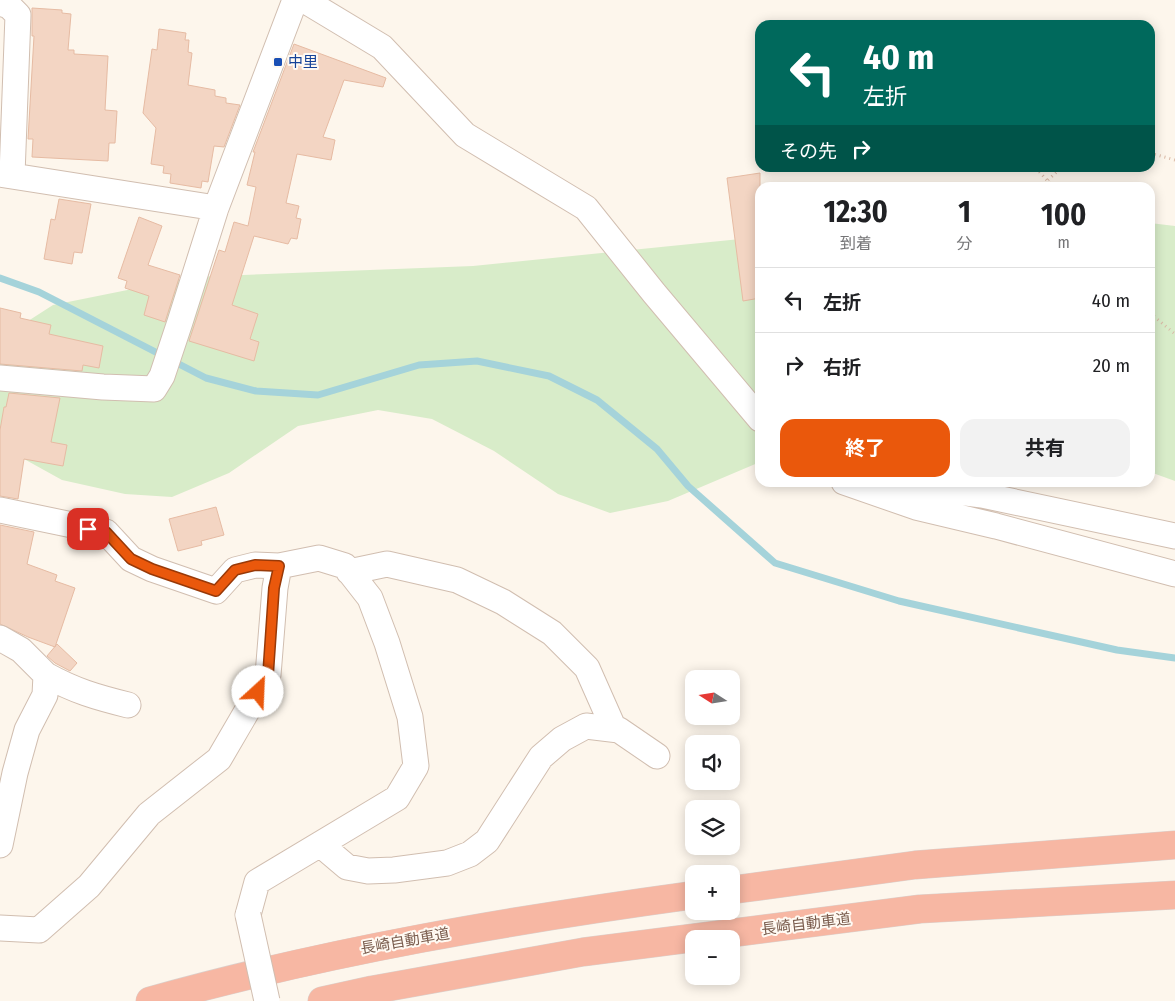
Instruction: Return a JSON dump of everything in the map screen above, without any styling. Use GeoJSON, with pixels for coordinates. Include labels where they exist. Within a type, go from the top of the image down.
{"type":"FeatureCollection","features":[{"type":"Feature","properties":{"kind":"highway"},"geometry":{"type":"LineString","coordinates":[[740,889],[915,865],[1175,846]]}},
{"type":"Feature","properties":{"kind":"highway","name":"長崎自動車道"},"geometry":{"type":"LineString","coordinates":[[322,1001],[372,990],[584,952],[920,909],[1175,895]]}},
{"type":"Feature","properties":{"kind":"highway","name":"長崎自動車道"},"geometry":{"type":"LineString","coordinates":[[150,1001],[364,948],[580,910],[685,896]]}},
{"type":"Feature","properties":{"kind":"street"},"geometry":{"type":"LineString","coordinates":[[0,378],[103,387],[154,388],[162,376],[216,208],[295,0]]}},
{"type":"Feature","properties":{"kind":"street"},"geometry":{"type":"LineString","coordinates":[[304,0],[382,47],[465,134],[586,208],[755,413]]}},
{"type":"Feature","properties":{"kind":"street"},"geometry":{"type":"LineString","coordinates":[[0,3],[9,6],[18,15],[6,174],[216,208]]}},
{"type":"Feature","properties":{"kind":"street"},"geometry":{"type":"LineString","coordinates":[[920,487],[982,494],[1175,536]]}},
{"type":"Feature","properties":{"kind":"street"},"geometry":{"type":"LineString","coordinates":[[877,488],[916,507],[996,526],[1175,574]]}},
{"type":"Feature","properties":{"kind":"street"},"geometry":{"type":"LineString","coordinates":[[0,510],[106,532],[131,559],[152,569],[216,591],[235,570],[255,565],[279,566],[319,558],[344,566],[370,598],[410,717],[416,766],[397,798],[257,882],[248,915],[267,1001]]}},
{"type":"Feature","properties":{"kind":"street"},"geometry":{"type":"LineString","coordinates":[[349,572],[386,564],[457,580],[503,602],[552,633],[587,668],[614,729]]}},
{"type":"Feature","properties":{"kind":"street"},"geometry":{"type":"LineString","coordinates":[[0,928],[38,930],[89,886],[149,814],[219,759],[268,675],[274,588],[279,566]]}},
{"type":"Feature","properties":{"kind":"street"},"geometry":{"type":"LineString","coordinates":[[0,638],[21,650],[46,675],[69,688],[128,705]]}},
{"type":"Feature","properties":{"kind":"street"},"geometry":{"type":"LineString","coordinates":[[0,844],[27,730],[45,695],[46,675]]}},
{"type":"Feature","properties":{"kind":"street"},"geometry":{"type":"LineString","coordinates":[[321,845],[347,867],[368,870],[394,870],[447,863],[470,854],[487,841],[541,757],[562,740],[586,726],[619,730],[657,756]]}},
{"type":"Feature","properties":{"kind":"path"},"geometry":{"type":"LineString","coordinates":[[1155,154],[1175,160]]}},
{"type":"Feature","properties":{"kind":"path"},"geometry":{"type":"LineString","coordinates":[[1040,172],[1048,180],[1057,172]]}},
{"type":"Feature","properties":{"kind":"path"},"geometry":{"type":"LineString","coordinates":[[1155,317],[1175,334]]}},
{"type":"Feature","properties":{"kind":"green space"},"geometry":{"type":"Polygon","coordinates":[[[1155,224],[1175,226],[1175,481],[1155,474],[1155,224]]]}},
{"type":"Feature","properties":{"kind":"green space"},"geometry":{"type":"Polygon","coordinates":[[[755,238],[755,464],[668,501],[610,513],[558,494],[494,451],[432,419],[378,410],[298,426],[229,473],[172,497],[125,494],[62,480],[6,449],[0,440],[0,345],[11,332],[53,305],[192,277],[473,266],[755,238]]]}},
{"type":"Feature","properties":{"kind":"building"},"geometry":{"type":"Polygon","coordinates":[[[32,8],[62,10],[62,13],[71,14],[68,50],[74,50],[74,54],[108,56],[105,110],[117,111],[115,143],[109,143],[108,161],[32,157],[33,139],[28,139],[34,36],[32,36],[32,8]]]}},
{"type":"Feature","properties":{"kind":"building"},"geometry":{"type":"Polygon","coordinates":[[[159,29],[186,33],[185,40],[189,40],[188,52],[192,53],[188,85],[215,90],[215,96],[226,98],[226,103],[240,105],[224,147],[214,146],[208,182],[202,181],[201,188],[170,183],[171,174],[163,173],[164,166],[151,164],[156,128],[143,113],[152,49],[157,50],[159,29]]]}},
{"type":"Feature","properties":{"kind":"building"},"geometry":{"type":"Polygon","coordinates":[[[294,44],[386,78],[383,87],[344,80],[323,137],[335,140],[331,160],[297,154],[286,203],[299,206],[296,218],[301,219],[297,239],[291,238],[288,244],[254,236],[232,305],[258,314],[250,339],[259,342],[254,361],[189,341],[219,250],[225,252],[234,222],[248,226],[256,187],[247,185],[255,152],[253,152],[294,44]]]}},
{"type":"Feature","properties":{"kind":"building"},"geometry":{"type":"Polygon","coordinates":[[[760,173],[760,182],[755,182],[755,299],[743,301],[727,178],[760,173]]]}},
{"type":"Feature","properties":{"kind":"building"},"geometry":{"type":"Polygon","coordinates":[[[59,199],[91,204],[82,253],[74,252],[72,264],[44,259],[51,219],[55,220],[59,199]]]}},
{"type":"Feature","properties":{"kind":"building"},"geometry":{"type":"Polygon","coordinates":[[[139,217],[162,226],[148,265],[180,275],[165,322],[144,315],[149,296],[125,288],[127,281],[118,278],[139,217]]]}},
{"type":"Feature","properties":{"kind":"building"},"geometry":{"type":"Polygon","coordinates":[[[0,308],[21,313],[20,318],[51,325],[49,334],[103,346],[99,368],[83,365],[82,371],[0,364],[0,308]]]}},
{"type":"Feature","properties":{"kind":"building"},"geometry":{"type":"Polygon","coordinates":[[[9,393],[60,398],[51,442],[67,445],[63,466],[24,459],[18,499],[0,496],[0,430],[4,407],[6,407],[9,393]]]}},
{"type":"Feature","properties":{"kind":"building"},"geometry":{"type":"Polygon","coordinates":[[[216,507],[224,535],[201,541],[202,545],[178,551],[169,519],[216,507]]]}},
{"type":"Feature","properties":{"kind":"building"},"geometry":{"type":"Polygon","coordinates":[[[0,525],[34,532],[27,564],[57,575],[55,581],[75,588],[55,647],[0,624],[0,525]]]}},
{"type":"Feature","properties":{"kind":"building"},"geometry":{"type":"Polygon","coordinates":[[[57,644],[77,663],[70,671],[47,656],[57,644]]]}},
{"type":"Feature","properties":{"kind":"waterway"},"geometry":{"type":"LineString","coordinates":[[0,278],[39,292],[206,378],[256,391],[318,395],[419,365],[477,361],[549,376],[597,400],[657,449],[688,486],[775,563],[899,601],[1117,650],[1175,658]]}},
{"type":"Feature","properties":{"kind":"place","name":"中里"},"geometry":{"type":"Point","coordinates":[278,62]}},
{"type":"Feature","properties":{"kind":"route"},"geometry":{"type":"LineString","coordinates":[[88,529],[106,532],[113,542],[131,559],[152,569],[216,591],[235,570],[255,565],[279,566],[274,588],[268,675],[258,692]]}}]}
